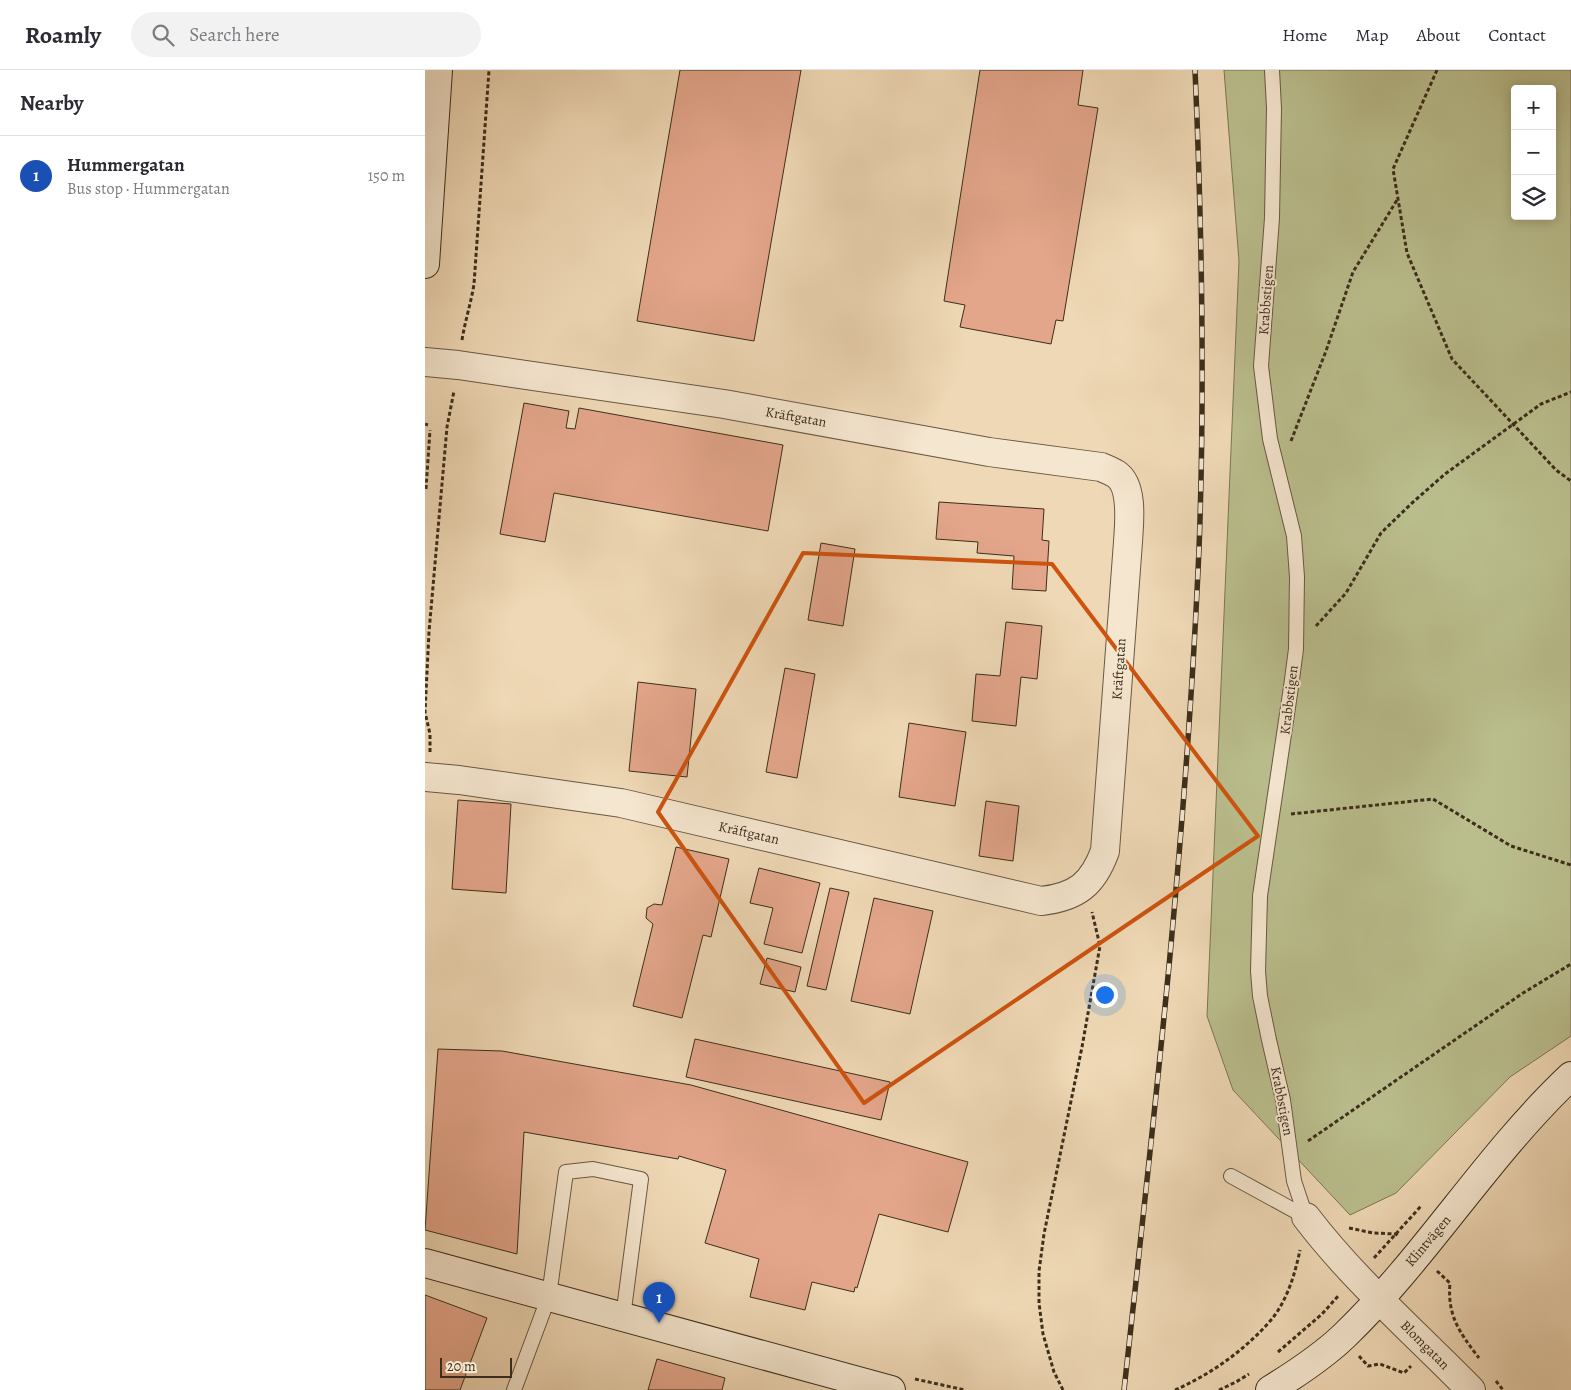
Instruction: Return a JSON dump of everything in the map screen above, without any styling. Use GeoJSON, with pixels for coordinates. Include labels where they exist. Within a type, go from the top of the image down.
{"type":"FeatureCollection","features":[{"type":"Feature","properties":{"kind":"street"},"geometry":{"type":"LineString","coordinates":[[425,264],[438,70]]}},
{"type":"Feature","properties":{"kind":"street","name":"Kräftgatan"},"geometry":{"type":"LineString","coordinates":[[425,362],[458,364],[724,404],[989,452],[1101,467],[1117,475],[1126,490],[1129,505],[1128,542],[1106,842],[1099,867],[1089,882],[1079,890],[1059,899],[1041,901],[621,803],[427,777]]}},
{"type":"Feature","properties":{"kind":"street","name":"Klintvägen"},"geometry":{"type":"LineString","coordinates":[[1262,1380],[1315,1360],[1343,1337],[1379,1300],[1535,1111],[1571,1076]]}},
{"type":"Feature","properties":{"kind":"street","name":"Krabbstigen"},"geometry":{"type":"LineString","coordinates":[[1306,1217],[1330,1248],[1379,1300]]}},
{"type":"Feature","properties":{"kind":"street"},"geometry":{"type":"LineString","coordinates":[[425,1263],[549,1296],[862,1386],[891,1390]]}},
{"type":"Feature","properties":{"kind":"street","name":"Blomgatan"},"geometry":{"type":"LineString","coordinates":[[1379,1300],[1471,1390]]}},
{"type":"Feature","properties":{"kind":"lane","name":"Krabbstigen"},"geometry":{"type":"LineString","coordinates":[[1272,70],[1272,218],[1261,366],[1270,439],[1294,536],[1297,578],[1296,649],[1286,732],[1259,896],[1258,971],[1261,996],[1283,1100],[1294,1181],[1306,1217]]}},
{"type":"Feature","properties":{"kind":"lane"},"geometry":{"type":"LineString","coordinates":[[514,1390],[549,1296],[565,1172],[593,1169],[641,1179],[623,1317]]}},
{"type":"Feature","properties":{"kind":"lane"},"geometry":{"type":"LineString","coordinates":[[1231,1176],[1306,1217]]}},
{"type":"Feature","properties":{"kind":"path"},"geometry":{"type":"LineString","coordinates":[[427,777],[430,734],[425,712],[425,702],[429,632],[447,427],[474,284],[489,70]]}},
{"type":"Feature","properties":{"kind":"path"},"geometry":{"type":"LineString","coordinates":[[1437,70],[1393,169],[1407,254],[1452,359],[1557,470],[1571,481]]}},
{"type":"Feature","properties":{"kind":"path"},"geometry":{"type":"LineString","coordinates":[[1279,471],[1326,351],[1353,272],[1397,200]]}},
{"type":"Feature","properties":{"kind":"path"},"geometry":{"type":"LineString","coordinates":[[1296,649],[1346,592],[1381,533],[1445,474],[1541,404],[1571,392]]}},
{"type":"Feature","properties":{"kind":"path"},"geometry":{"type":"LineString","coordinates":[[426,489],[430,430]]}},
{"type":"Feature","properties":{"kind":"path"},"geometry":{"type":"LineString","coordinates":[[1273,816],[1433,799],[1511,846],[1571,865]]}},
{"type":"Feature","properties":{"kind":"path"},"geometry":{"type":"LineString","coordinates":[[1063,1390],[1054,1372],[1043,1334],[1039,1304],[1039,1271],[1044,1234],[1082,1047],[1100,946],[1095,920],[1087,900],[1079,890]]}},
{"type":"Feature","properties":{"kind":"path"},"geometry":{"type":"LineString","coordinates":[[1291,1154],[1523,993],[1571,964]]}},
{"type":"Feature","properties":{"kind":"path"},"geometry":{"type":"LineString","coordinates":[[1273,1356],[1322,1314],[1425,1201]]}},
{"type":"Feature","properties":{"kind":"path"},"geometry":{"type":"LineString","coordinates":[[1175,1390],[1209,1373],[1233,1357],[1271,1320],[1286,1296],[1296,1267],[1306,1217]]}},
{"type":"Feature","properties":{"kind":"path"},"geometry":{"type":"LineString","coordinates":[[1322,1314],[1368,1366],[1380,1364],[1404,1373],[1430,1349]]}},
{"type":"Feature","properties":{"kind":"path"},"geometry":{"type":"LineString","coordinates":[[1219,1390],[1235,1382],[1262,1380]]}},
{"type":"Feature","properties":{"kind":"highlighted area"},"geometry":{"type":"Polygon","coordinates":[[[803,553],[1052,564],[1258,836],[864,1103],[658,812],[803,553]]]}},
{"type":"Feature","properties":{"kind":"green space"},"geometry":{"type":"Polygon","coordinates":[[[1224,70],[1571,70],[1571,1036],[1510,1077],[1396,1193],[1350,1215],[1233,1090],[1207,1016],[1239,261],[1224,70]]]}},
{"type":"Feature","properties":{"kind":"building"},"geometry":{"type":"Polygon","coordinates":[[[680,70],[801,70],[754,341],[637,321],[680,70]]]}},
{"type":"Feature","properties":{"kind":"building"},"geometry":{"type":"Polygon","coordinates":[[[980,70],[1083,70],[1078,105],[1098,108],[1063,321],[1056,320],[1051,344],[960,327],[965,305],[944,301],[980,70]]]}},
{"type":"Feature","properties":{"kind":"building"},"geometry":{"type":"Polygon","coordinates":[[[524,403],[569,411],[566,428],[575,429],[579,408],[783,445],[768,531],[554,493],[545,542],[500,534],[524,403]]]}},
{"type":"Feature","properties":{"kind":"building"},"geometry":{"type":"Polygon","coordinates":[[[939,502],[1044,509],[1042,540],[1049,541],[1046,591],[1012,589],[1014,556],[977,553],[978,542],[936,539],[939,502]]]}},
{"type":"Feature","properties":{"kind":"building"},"geometry":{"type":"Polygon","coordinates":[[[821,543],[855,549],[843,626],[808,620],[821,543]]]}},
{"type":"Feature","properties":{"kind":"building"},"geometry":{"type":"Polygon","coordinates":[[[1006,622],[1042,626],[1037,679],[1021,677],[1016,726],[972,721],[976,674],[1000,676],[1006,622]]]}},
{"type":"Feature","properties":{"kind":"building"},"geometry":{"type":"Polygon","coordinates":[[[785,668],[815,674],[797,778],[766,772],[785,668]]]}},
{"type":"Feature","properties":{"kind":"building"},"geometry":{"type":"Polygon","coordinates":[[[638,682],[696,689],[687,777],[629,771],[638,682]]]}},
{"type":"Feature","properties":{"kind":"building"},"geometry":{"type":"Polygon","coordinates":[[[909,723],[966,732],[955,806],[899,797],[909,723]]]}},
{"type":"Feature","properties":{"kind":"building"},"geometry":{"type":"Polygon","coordinates":[[[458,800],[511,804],[506,893],[452,889],[458,800]]]}},
{"type":"Feature","properties":{"kind":"building"},"geometry":{"type":"Polygon","coordinates":[[[986,801],[1019,806],[1013,861],[979,856],[986,801]]]}},
{"type":"Feature","properties":{"kind":"building"},"geometry":{"type":"Polygon","coordinates":[[[676,847],[729,859],[711,937],[703,935],[682,1018],[633,1006],[653,924],[646,918],[647,908],[654,904],[662,905],[676,847]]]}},
{"type":"Feature","properties":{"kind":"building"},"geometry":{"type":"Polygon","coordinates":[[[759,868],[820,883],[802,953],[764,944],[773,908],[750,903],[759,868]]]}},
{"type":"Feature","properties":{"kind":"building"},"geometry":{"type":"Polygon","coordinates":[[[830,888],[849,892],[826,990],[807,986],[830,888]]]}},
{"type":"Feature","properties":{"kind":"building"},"geometry":{"type":"Polygon","coordinates":[[[874,898],[933,911],[910,1014],[851,1001],[874,898]]]}},
{"type":"Feature","properties":{"kind":"building"},"geometry":{"type":"Polygon","coordinates":[[[767,958],[801,967],[795,992],[760,984],[767,958]]]}},
{"type":"Feature","properties":{"kind":"building"},"geometry":{"type":"Polygon","coordinates":[[[695,1039],[890,1082],[881,1120],[686,1077],[695,1039]]]}},
{"type":"Feature","properties":{"kind":"building"},"geometry":{"type":"Polygon","coordinates":[[[438,1049],[502,1051],[691,1085],[968,1162],[948,1232],[879,1214],[857,1288],[855,1287],[854,1292],[812,1282],[805,1310],[750,1297],[759,1259],[705,1243],[726,1170],[679,1156],[678,1159],[524,1132],[517,1254],[425,1230],[438,1049]]]}},
{"type":"Feature","properties":{"kind":"building"},"geometry":{"type":"Polygon","coordinates":[[[425,1295],[487,1318],[460,1390],[425,1390],[425,1295]]]}},
{"type":"Feature","properties":{"kind":"building"},"geometry":{"type":"Polygon","coordinates":[[[657,1359],[725,1378],[722,1390],[648,1390],[657,1359]]]}},
{"type":"Feature","properties":{"kind":"railway"},"geometry":{"type":"LineString","coordinates":[[1124,1390],[1169,970],[1194,654],[1201,489],[1202,369],[1201,249],[1195,70]]}},
{"type":"Feature","properties":{"kind":"place","name":"Hummergatan"},"geometry":{"type":"Point","coordinates":[659,1323]}}]}
